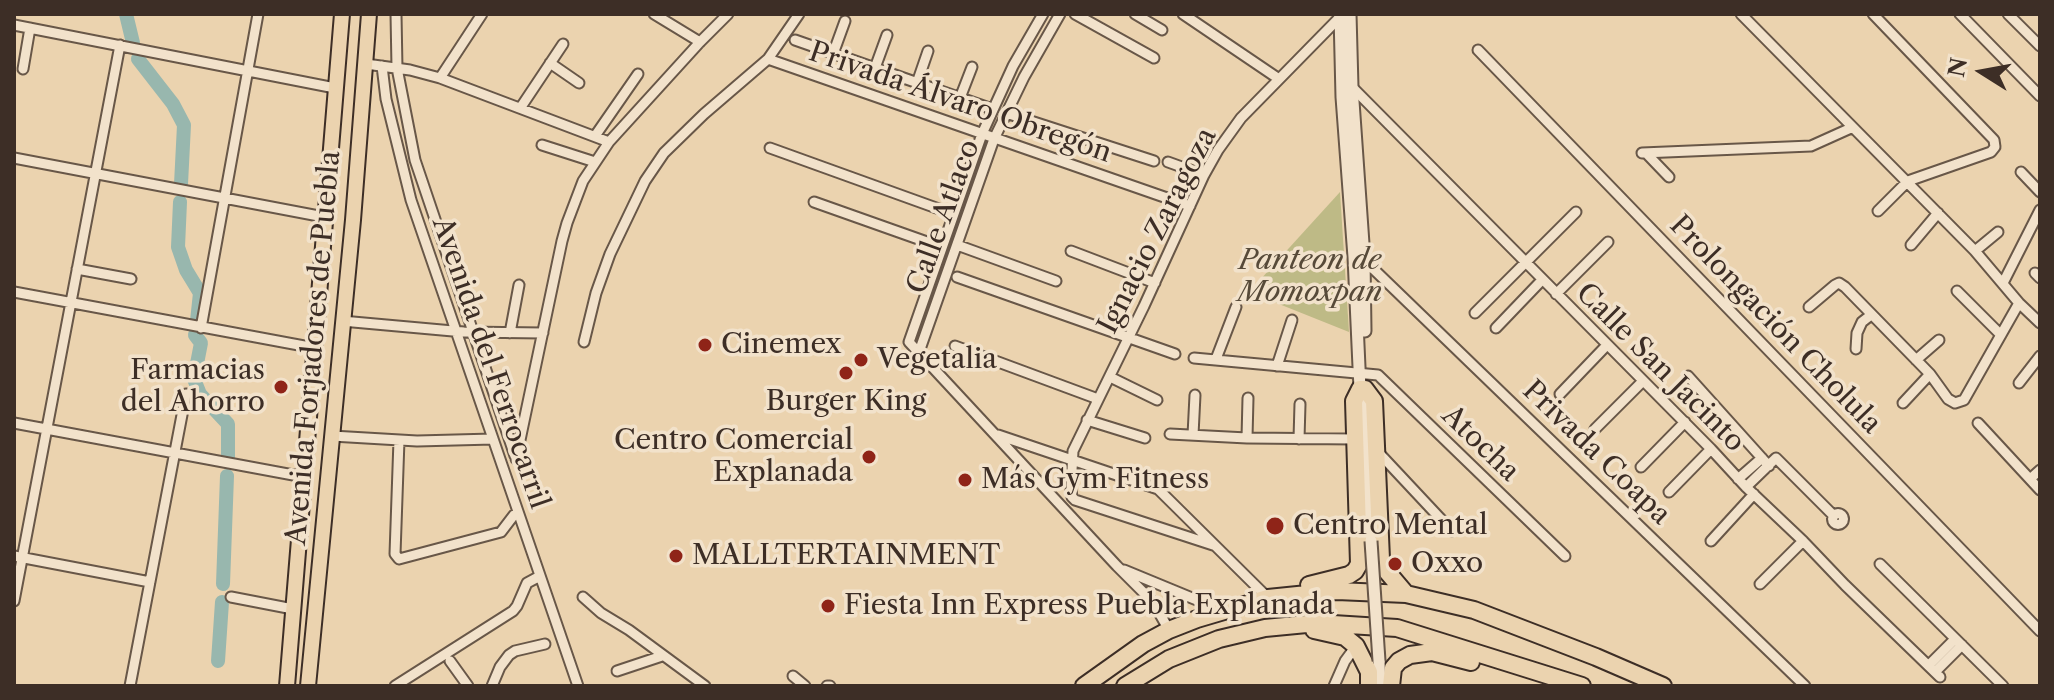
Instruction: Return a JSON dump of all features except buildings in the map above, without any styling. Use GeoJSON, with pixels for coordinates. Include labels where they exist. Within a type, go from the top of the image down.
{"type":"FeatureCollection","features":[{"type":"Feature","properties":{"kind":"highway"},"geometry":{"type":"LineString","coordinates":[[1084,686],[1143,644],[1169,630],[1221,610],[1346,576],[1357,568],[1354,401],[1363,385],[1374,401],[1381,559],[1384,568],[1406,594]]}},
{"type":"Feature","properties":{"kind":"highway"},"geometry":{"type":"LineString","coordinates":[[1268,598],[1337,591],[1406,594],[1474,610],[1663,686]]}},
{"type":"Feature","properties":{"kind":"highway"},"geometry":{"type":"LineString","coordinates":[[1125,686],[1169,659],[1219,639],[1265,628],[1317,623],[1397,628],[1582,686]]}},
{"type":"Feature","properties":{"kind":"highway"},"geometry":{"type":"LineString","coordinates":[[1265,628],[1302,628],[1345,637],[1356,646],[1369,672],[1369,686]]}},
{"type":"Feature","properties":{"kind":"highway"},"geometry":{"type":"LineString","coordinates":[[1391,686],[1391,673],[1399,661],[1406,656],[1425,652],[1557,686]]}},
{"type":"Feature","properties":{"kind":"main road","name":"Avenida Forjadores de Puebla"},"geometry":{"type":"LineString","coordinates":[[287,686],[342,14]]}},
{"type":"Feature","properties":{"kind":"main road","name":"Avenida Forjadores de Puebla"},"geometry":{"type":"LineString","coordinates":[[308,686],[369,14]]}},
{"type":"Feature","properties":{"kind":"main road"},"geometry":{"type":"LineString","coordinates":[[313,376],[324,384],[337,379]]}},
{"type":"Feature","properties":{"kind":"main road"},"geometry":{"type":"LineString","coordinates":[[309,415],[321,407],[334,415]]}},
{"type":"Feature","properties":{"kind":"street"},"geometry":{"type":"LineString","coordinates":[[201,328],[258,14]]}},
{"type":"Feature","properties":{"kind":"street","name":"Avenida del Ferrocarril"},"geometry":{"type":"LineString","coordinates":[[396,14],[397,68],[415,160],[516,459],[543,333]]}},
{"type":"Feature","properties":{"kind":"street"},"geometry":{"type":"LineString","coordinates":[[440,78],[482,14]]}},
{"type":"Feature","properties":{"kind":"street"},"geometry":{"type":"LineString","coordinates":[[654,14],[700,42]]}},
{"type":"Feature","properties":{"kind":"street"},"geometry":{"type":"LineString","coordinates":[[342,321],[455,331],[543,333],[567,223],[583,181],[609,142],[728,14]]}},
{"type":"Feature","properties":{"kind":"street","name":"Privada Álvaro Obregón"},"geometry":{"type":"LineString","coordinates":[[799,14],[768,59],[1190,206]]}},
{"type":"Feature","properties":{"kind":"street","name":"Calle Atlaco"},"geometry":{"type":"LineString","coordinates":[[1042,15],[1013,66],[982,134],[909,342],[919,352],[994,139],[1060,14]]}},
{"type":"Feature","properties":{"kind":"street"},"geometry":{"type":"LineString","coordinates":[[1075,14],[1154,58]]}},
{"type":"Feature","properties":{"kind":"street"},"geometry":{"type":"LineString","coordinates":[[1135,14],[1162,30]]}},
{"type":"Feature","properties":{"kind":"street"},"geometry":{"type":"LineString","coordinates":[[1183,14],[1279,79]]}},
{"type":"Feature","properties":{"kind":"street"},"geometry":{"type":"LineString","coordinates":[[1741,14],[1851,128],[1908,181],[2040,323]]}},
{"type":"Feature","properties":{"kind":"street"},"geometry":{"type":"LineString","coordinates":[[1873,14],[1994,140],[1995,147],[1991,152],[1908,181],[1878,211]]}},
{"type":"Feature","properties":{"kind":"street"},"geometry":{"type":"LineString","coordinates":[[1960,14],[2040,96]]}},
{"type":"Feature","properties":{"kind":"street"},"geometry":{"type":"LineString","coordinates":[[2008,14],[2040,46]]}},
{"type":"Feature","properties":{"kind":"street"},"geometry":{"type":"LineString","coordinates":[[1042,15],[1053,24]]}},
{"type":"Feature","properties":{"kind":"street"},"geometry":{"type":"LineString","coordinates":[[1343,15],[1352,87],[1363,385],[1380,686]]}},
{"type":"Feature","properties":{"kind":"street"},"geometry":{"type":"LineString","coordinates":[[1343,15],[1342,97],[1359,258]]}},
{"type":"Feature","properties":{"kind":"street","name":"Ignacio Zaragoza"},"geometry":{"type":"LineString","coordinates":[[1213,545],[1075,500],[1072,497],[1072,460],[1076,443],[1218,150],[1241,118],[1343,15]]}},
{"type":"Feature","properties":{"kind":"street"},"geometry":{"type":"LineString","coordinates":[[833,54],[845,21]]}},
{"type":"Feature","properties":{"kind":"street"},"geometry":{"type":"LineString","coordinates":[[14,25],[335,88]]}},
{"type":"Feature","properties":{"kind":"street"},"geometry":{"type":"LineString","coordinates":[[23,69],[30,28]]}},
{"type":"Feature","properties":{"kind":"street"},"geometry":{"type":"LineString","coordinates":[[875,68],[887,35]]}},
{"type":"Feature","properties":{"kind":"street"},"geometry":{"type":"LineString","coordinates":[[795,40],[992,109]]}},
{"type":"Feature","properties":{"kind":"street"},"geometry":{"type":"LineString","coordinates":[[521,107],[563,44]]}},
{"type":"Feature","properties":{"kind":"street"},"geometry":{"type":"LineString","coordinates":[[14,601],[18,557],[47,429],[120,45]]}},
{"type":"Feature","properties":{"kind":"street","name":"Prolongación Cholula"},"geometry":{"type":"LineString","coordinates":[[1478,50],[2040,631]]}},
{"type":"Feature","properties":{"kind":"street"},"geometry":{"type":"LineString","coordinates":[[917,83],[928,51]]}},
{"type":"Feature","properties":{"kind":"street"},"geometry":{"type":"LineString","coordinates":[[584,342],[610,254],[645,181],[664,153],[768,59]]}},
{"type":"Feature","properties":{"kind":"street"},"geometry":{"type":"LineString","coordinates":[[550,63],[579,83]]}},
{"type":"Feature","properties":{"kind":"street"},"geometry":{"type":"LineString","coordinates":[[366,64],[440,78],[609,142]]}},
{"type":"Feature","properties":{"kind":"street","name":"Avenida del Ferrocarril"},"geometry":{"type":"LineString","coordinates":[[382,66],[402,171],[578,686]]}},
{"type":"Feature","properties":{"kind":"street"},"geometry":{"type":"LineString","coordinates":[[960,98],[972,67]]}},
{"type":"Feature","properties":{"kind":"street"},"geometry":{"type":"LineString","coordinates":[[595,136],[638,74]]}},
{"type":"Feature","properties":{"kind":"street","name":"Calle San Jacinto"},"geometry":{"type":"LineString","coordinates":[[1352,87],[1738,479],[1935,671],[1958,642]]}},
{"type":"Feature","properties":{"kind":"street"},"geometry":{"type":"LineString","coordinates":[[1006,113],[1154,161]]}},
{"type":"Feature","properties":{"kind":"street"},"geometry":{"type":"LineString","coordinates":[[1669,177],[1644,153],[1811,146],[1851,128]]}},
{"type":"Feature","properties":{"kind":"street"},"geometry":{"type":"LineString","coordinates":[[542,145],[595,162]]}},
{"type":"Feature","properties":{"kind":"street","name":"Calle Atlaco"},"geometry":{"type":"LineString","coordinates":[[770,148],[953,214]]}},
{"type":"Feature","properties":{"kind":"street"},"geometry":{"type":"LineString","coordinates":[[14,158],[324,217]]}},
{"type":"Feature","properties":{"kind":"street"},"geometry":{"type":"LineString","coordinates":[[1168,162],[1204,175]]}},
{"type":"Feature","properties":{"kind":"street"},"geometry":{"type":"LineString","coordinates":[[2021,172],[2040,192]]}},
{"type":"Feature","properties":{"kind":"street"},"geometry":{"type":"LineString","coordinates":[[814,202],[940,252],[951,262]]}},
{"type":"Feature","properties":{"kind":"street"},"geometry":{"type":"LineString","coordinates":[[2003,283],[2040,210]]}},
{"type":"Feature","properties":{"kind":"street"},"geometry":{"type":"LineString","coordinates":[[1475,313],[1576,212]]}},
{"type":"Feature","properties":{"kind":"street"},"geometry":{"type":"LineString","coordinates":[[1911,245],[1938,213]]}},
{"type":"Feature","properties":{"kind":"street"},"geometry":{"type":"LineString","coordinates":[[1975,251],[1998,232]]}},
{"type":"Feature","properties":{"kind":"street"},"geometry":{"type":"LineString","coordinates":[[1556,294],[1608,242]]}},
{"type":"Feature","properties":{"kind":"street"},"geometry":{"type":"LineString","coordinates":[[957,245],[1056,281]]}},
{"type":"Feature","properties":{"kind":"street"},"geometry":{"type":"LineString","coordinates":[[1071,251],[1155,283]]}},
{"type":"Feature","properties":{"kind":"street","name":"Privada Coapa"},"geometry":{"type":"LineString","coordinates":[[1359,258],[1805,686]]}},
{"type":"Feature","properties":{"kind":"street"},"geometry":{"type":"LineString","coordinates":[[77,269],[131,279]]}},
{"type":"Feature","properties":{"kind":"street"},"geometry":{"type":"LineString","coordinates":[[957,277],[1175,354]]}},
{"type":"Feature","properties":{"kind":"street"},"geometry":{"type":"LineString","coordinates":[[1496,328],[1542,280]]}},
{"type":"Feature","properties":{"kind":"street"},"geometry":{"type":"LineString","coordinates":[[1809,307],[1839,283],[1955,403],[1964,400],[2019,303]]}},
{"type":"Feature","properties":{"kind":"street"},"geometry":{"type":"LineString","coordinates":[[510,333],[519,285]]}},
{"type":"Feature","properties":{"kind":"street"},"geometry":{"type":"LineString","coordinates":[[1957,291],[2001,335]]}},
{"type":"Feature","properties":{"kind":"street"},"geometry":{"type":"LineString","coordinates":[[14,292],[315,348]]}},
{"type":"Feature","properties":{"kind":"street"},"geometry":{"type":"LineString","coordinates":[[1216,359],[1236,307]]}},
{"type":"Feature","properties":{"kind":"street"},"geometry":{"type":"LineString","coordinates":[[1856,349],[1857,333],[1862,322],[1871,315]]}},
{"type":"Feature","properties":{"kind":"street"},"geometry":{"type":"LineString","coordinates":[[1277,366],[1292,320]]}},
{"type":"Feature","properties":{"kind":"street"},"geometry":{"type":"LineString","coordinates":[[1916,360],[1939,340]]}},
{"type":"Feature","properties":{"kind":"street"},"geometry":{"type":"LineString","coordinates":[[1560,394],[1607,345]]}},
{"type":"Feature","properties":{"kind":"street"},"geometry":{"type":"LineString","coordinates":[[955,346],[1098,399]]}},
{"type":"Feature","properties":{"kind":"street"},"geometry":{"type":"LineString","coordinates":[[919,352],[1153,602],[1169,630]]}},
{"type":"Feature","properties":{"kind":"street"},"geometry":{"type":"LineString","coordinates":[[2019,383],[2040,356]]}},
{"type":"Feature","properties":{"kind":"street"},"geometry":{"type":"LineString","coordinates":[[1194,358],[1277,366],[1363,385]]}},
{"type":"Feature","properties":{"kind":"street"},"geometry":{"type":"LineString","coordinates":[[1903,403],[1930,374]]}},
{"type":"Feature","properties":{"kind":"street","name":"Atocha"},"geometry":{"type":"LineString","coordinates":[[1363,385],[1378,375],[1565,556]]}},
{"type":"Feature","properties":{"kind":"street"},"geometry":{"type":"LineString","coordinates":[[1688,376],[1765,462]]}},
{"type":"Feature","properties":{"kind":"street"},"geometry":{"type":"LineString","coordinates":[[1110,377],[1157,400]]}},
{"type":"Feature","properties":{"kind":"street"},"geometry":{"type":"LineString","coordinates":[[1595,429],[1643,381]]}},
{"type":"Feature","properties":{"kind":"street"},"geometry":{"type":"LineString","coordinates":[[130,686],[186,394]]}},
{"type":"Feature","properties":{"kind":"street"},"geometry":{"type":"LineString","coordinates":[[1193,435],[1195,395]]}},
{"type":"Feature","properties":{"kind":"street"},"geometry":{"type":"LineString","coordinates":[[1247,438],[1248,398]]}},
{"type":"Feature","properties":{"kind":"street"},"geometry":{"type":"LineString","coordinates":[[1299,439],[1300,404]]}},
{"type":"Feature","properties":{"kind":"street"},"geometry":{"type":"LineString","coordinates":[[1087,420],[1145,438]]}},
{"type":"Feature","properties":{"kind":"street"},"geometry":{"type":"LineString","coordinates":[[1641,467],[1685,422]]}},
{"type":"Feature","properties":{"kind":"street"},"geometry":{"type":"LineString","coordinates":[[14,423],[304,477]]}},
{"type":"Feature","properties":{"kind":"street"},"geometry":{"type":"LineString","coordinates":[[1978,423],[2040,490]]}},
{"type":"Feature","properties":{"kind":"street"},"geometry":{"type":"LineString","coordinates":[[994,434],[1158,489],[1268,598]]}},
{"type":"Feature","properties":{"kind":"street"},"geometry":{"type":"LineString","coordinates":[[1170,434],[1355,439]]}},
{"type":"Feature","properties":{"kind":"street"},"geometry":{"type":"LineString","coordinates":[[332,436],[399,440],[493,439]]}},
{"type":"Feature","properties":{"kind":"street"},"geometry":{"type":"LineString","coordinates":[[399,440],[397,558],[402,560],[501,532],[518,513]]}},
{"type":"Feature","properties":{"kind":"street"},"geometry":{"type":"LineString","coordinates":[[1669,492],[1711,449]]}},
{"type":"Feature","properties":{"kind":"street"},"geometry":{"type":"LineString","coordinates":[[1376,450],[1452,531]]}},
{"type":"Feature","properties":{"kind":"street"},"geometry":{"type":"LineString","coordinates":[[1738,479],[1776,458],[1834,516]]}},
{"type":"Feature","properties":{"kind":"street"},"geometry":{"type":"LineString","coordinates":[[1711,541],[1750,491],[1765,462]]}},
{"type":"Feature","properties":{"kind":"street"},"geometry":{"type":"LineString","coordinates":[[2030,479],[2040,470]]}},
{"type":"Feature","properties":{"kind":"street"},"geometry":{"type":"LineString","coordinates":[[1760,584],[1803,541]]}},
{"type":"Feature","properties":{"kind":"street"},"geometry":{"type":"LineString","coordinates":[[18,557],[150,582]]}},
{"type":"Feature","properties":{"kind":"street"},"geometry":{"type":"LineString","coordinates":[[1880,564],[2003,686]]}},
{"type":"Feature","properties":{"kind":"street"},"geometry":{"type":"LineString","coordinates":[[1117,566],[1221,610]]}},
{"type":"Feature","properties":{"kind":"street"},"geometry":{"type":"LineString","coordinates":[[395,686],[513,611],[527,583],[540,576]]}},
{"type":"Feature","properties":{"kind":"street"},"geometry":{"type":"LineString","coordinates":[[231,597],[293,609]]}},
{"type":"Feature","properties":{"kind":"street"},"geometry":{"type":"LineString","coordinates":[[583,597],[704,686]]}},
{"type":"Feature","properties":{"kind":"street"},"geometry":{"type":"LineString","coordinates":[[492,686],[509,655],[545,644]]}},
{"type":"Feature","properties":{"kind":"street"},"geometry":{"type":"LineString","coordinates":[[1334,686],[1345,661],[1356,646]]}},
{"type":"Feature","properties":{"kind":"street"},"geometry":{"type":"LineString","coordinates":[[617,671],[662,656]]}},
{"type":"Feature","properties":{"kind":"street"},"geometry":{"type":"LineString","coordinates":[[450,661],[468,686]]}},
{"type":"Feature","properties":{"kind":"street"},"geometry":{"type":"LineString","coordinates":[[793,676],[805,686]]}},
{"type":"Feature","properties":{"kind":"green space","name":"Panteon de Momoxpan"},"geometry":{"type":"Polygon","coordinates":[[[1340,192],[1349,332],[1249,292],[1340,192]]]}},
{"type":"Feature","properties":{"kind":"waterway"},"geometry":{"type":"LineString","coordinates":[[126,14],[133,43]]}},
{"type":"Feature","properties":{"kind":"waterway"},"geometry":{"type":"LineString","coordinates":[[138,59],[173,104],[184,125],[181,184]]}},
{"type":"Feature","properties":{"kind":"waterway"},"geometry":{"type":"LineString","coordinates":[[180,202],[178,247],[186,270],[200,293],[197,321]]}},
{"type":"Feature","properties":{"kind":"waterway"},"geometry":{"type":"LineString","coordinates":[[195,335],[201,343],[194,379],[200,394],[228,424],[228,458]]}},
{"type":"Feature","properties":{"kind":"waterway"},"geometry":{"type":"LineString","coordinates":[[223,584],[227,476]]}},
{"type":"Feature","properties":{"kind":"waterway"},"geometry":{"type":"LineString","coordinates":[[218,661],[222,602]]}},
{"type":"Feature","properties":{"kind":"place","name":"Cinemex"},"geometry":{"type":"Point","coordinates":[705,345]}},
{"type":"Feature","properties":{"kind":"place","name":"Vegetalia"},"geometry":{"type":"Point","coordinates":[861,360]}},
{"type":"Feature","properties":{"kind":"place","name":"Burger King"},"geometry":{"type":"Point","coordinates":[846,373]}},
{"type":"Feature","properties":{"kind":"place","name":"Farmacias del Ahorro"},"geometry":{"type":"Point","coordinates":[281,387]}},
{"type":"Feature","properties":{"kind":"place","name":"Centro Comercial Explanada"},"geometry":{"type":"Point","coordinates":[869,457]}},
{"type":"Feature","properties":{"kind":"place","name":"Más Gym Fitness"},"geometry":{"type":"Point","coordinates":[965,480]}},
{"type":"Feature","properties":{"kind":"place","name":"Centro Mental"},"geometry":{"type":"Point","coordinates":[1275,526]}},
{"type":"Feature","properties":{"kind":"place","name":"MALLTERTAINMENT"},"geometry":{"type":"Point","coordinates":[676,556]}},
{"type":"Feature","properties":{"kind":"place","name":"Oxxo"},"geometry":{"type":"Point","coordinates":[1395,564]}},
{"type":"Feature","properties":{"kind":"place","name":"Fiesta Inn Express Puebla Explanada"},"geometry":{"type":"Point","coordinates":[828,606]}}]}
